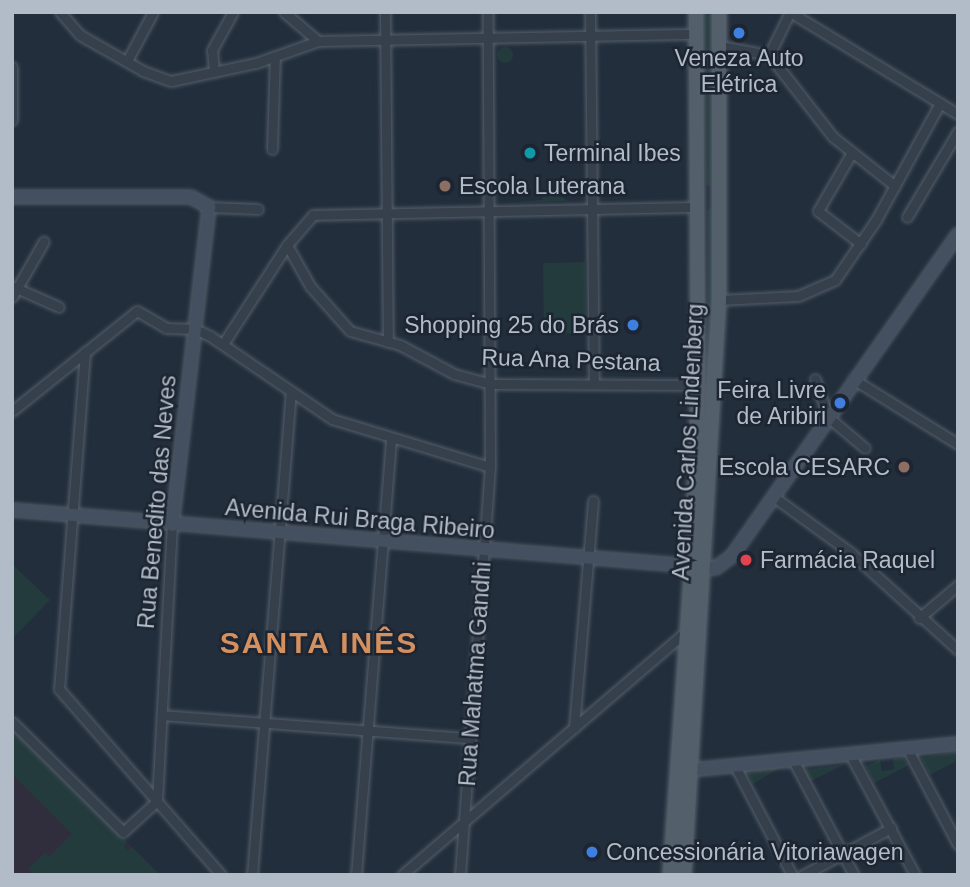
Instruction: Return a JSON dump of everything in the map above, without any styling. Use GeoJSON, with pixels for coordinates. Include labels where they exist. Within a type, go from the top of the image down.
{"type":"FeatureCollection","features":[{"type":"Feature","properties":{"kind":"main road","name":"Avenida Carlos Lindenberg"},"geometry":{"type":"LineString","coordinates":[[684,875],[687,631],[698,568],[699,207],[696,12]]}},
{"type":"Feature","properties":{"kind":"main road","name":"Avenida Carlos Lindenberg"},"geometry":{"type":"LineString","coordinates":[[670,875],[684,771],[719,300],[719,12]]}},
{"type":"Feature","properties":{"kind":"main road"},"geometry":{"type":"LineString","coordinates":[[699,207],[721,185]]}},
{"type":"Feature","properties":{"kind":"street"},"geometry":{"type":"LineString","coordinates":[[60,12],[65,22],[127,61],[171,81],[275,56],[318,41],[386,38],[591,39],[698,34]]}},
{"type":"Feature","properties":{"kind":"street"},"geometry":{"type":"LineString","coordinates":[[65,22],[71,12]]}},
{"type":"Feature","properties":{"kind":"street"},"geometry":{"type":"LineString","coordinates":[[127,61],[153,12]]}},
{"type":"Feature","properties":{"kind":"street"},"geometry":{"type":"LineString","coordinates":[[214,72],[212,50],[233,12]]}},
{"type":"Feature","properties":{"kind":"street"},"geometry":{"type":"LineString","coordinates":[[284,12],[318,41]]}},
{"type":"Feature","properties":{"kind":"street"},"geometry":{"type":"LineString","coordinates":[[385,12],[388,342]]}},
{"type":"Feature","properties":{"kind":"street","name":"Rua Mahatma Gandhi"},"geometry":{"type":"LineString","coordinates":[[460,875],[490,467],[492,384],[488,12]]}},
{"type":"Feature","properties":{"kind":"street"},"geometry":{"type":"LineString","coordinates":[[590,12],[594,383]]}},
{"type":"Feature","properties":{"kind":"street"},"geometry":{"type":"LineString","coordinates":[[769,55],[790,12],[958,114]]}},
{"type":"Feature","properties":{"kind":"street"},"geometry":{"type":"LineString","coordinates":[[720,46],[769,55],[851,154],[895,186]]}},
{"type":"Feature","properties":{"kind":"street"},"geometry":{"type":"LineString","coordinates":[[272,149],[275,56]]}},
{"type":"Feature","properties":{"kind":"street"},"geometry":{"type":"LineString","coordinates":[[12,67],[12,120]]}},
{"type":"Feature","properties":{"kind":"street"},"geometry":{"type":"LineString","coordinates":[[719,300],[810,294],[845,271],[940,103]]}},
{"type":"Feature","properties":{"kind":"street"},"geometry":{"type":"LineString","coordinates":[[906,216],[958,131]]}},
{"type":"Feature","properties":{"kind":"street"},"geometry":{"type":"LineString","coordinates":[[851,154],[817,211],[861,244]]}},
{"type":"Feature","properties":{"kind":"street"},"geometry":{"type":"LineString","coordinates":[[12,197],[191,197],[209,207],[258,209]]}},
{"type":"Feature","properties":{"kind":"street","name":"Rua Benedito das Neves"},"geometry":{"type":"LineString","coordinates":[[157,801],[172,525],[209,207]]}},
{"type":"Feature","properties":{"kind":"street"},"geometry":{"type":"LineString","coordinates":[[223,344],[287,245],[307,219],[319,213],[490,213],[699,207]]}},
{"type":"Feature","properties":{"kind":"street"},"geometry":{"type":"LineString","coordinates":[[698,568],[728,561],[853,379],[958,235]]}},
{"type":"Feature","properties":{"kind":"street"},"geometry":{"type":"LineString","coordinates":[[44,240],[14,290],[59,307]]}},
{"type":"Feature","properties":{"kind":"street","name":"Rua Ana Pestana"},"geometry":{"type":"LineString","coordinates":[[287,245],[310,286],[341,324],[356,335],[388,342],[444,370],[492,384],[698,385]]}},
{"type":"Feature","properties":{"kind":"street"},"geometry":{"type":"LineString","coordinates":[[12,411],[137,311],[166,327],[195,329],[223,344],[320,414],[490,467]]}},
{"type":"Feature","properties":{"kind":"street"},"geometry":{"type":"LineString","coordinates":[[85,352],[75,517],[59,689],[221,875]]}},
{"type":"Feature","properties":{"kind":"street"},"geometry":{"type":"LineString","coordinates":[[815,379],[828,417],[865,447]]}},
{"type":"Feature","properties":{"kind":"street"},"geometry":{"type":"LineString","coordinates":[[853,379],[958,443]]}},
{"type":"Feature","properties":{"kind":"street"},"geometry":{"type":"LineString","coordinates":[[252,875],[291,393]]}},
{"type":"Feature","properties":{"kind":"street"},"geometry":{"type":"LineString","coordinates":[[356,875],[391,438]]}},
{"type":"Feature","properties":{"kind":"street"},"geometry":{"type":"LineString","coordinates":[[774,497],[851,553],[919,618],[958,650]]}},
{"type":"Feature","properties":{"kind":"street"},"geometry":{"type":"LineString","coordinates":[[574,728],[593,501]]}},
{"type":"Feature","properties":{"kind":"street","name":"Avenida Rui Braga Ribeiro"},"geometry":{"type":"LineString","coordinates":[[12,510],[698,568]]}},
{"type":"Feature","properties":{"kind":"street"},"geometry":{"type":"LineString","coordinates":[[919,618],[958,585]]}},
{"type":"Feature","properties":{"kind":"street"},"geometry":{"type":"LineString","coordinates":[[402,875],[687,631]]}},
{"type":"Feature","properties":{"kind":"street"},"geometry":{"type":"LineString","coordinates":[[162,715],[469,738]]}},
{"type":"Feature","properties":{"kind":"street"},"geometry":{"type":"LineString","coordinates":[[12,722],[123,832],[157,801]]}},
{"type":"Feature","properties":{"kind":"street"},"geometry":{"type":"LineString","coordinates":[[684,771],[958,744]]}},
{"type":"Feature","properties":{"kind":"street"},"geometry":{"type":"LineString","coordinates":[[908,750],[958,845]]}},
{"type":"Feature","properties":{"kind":"street"},"geometry":{"type":"LineString","coordinates":[[851,756],[915,875]]}},
{"type":"Feature","properties":{"kind":"street"},"geometry":{"type":"LineString","coordinates":[[793,760],[854,875]]}},
{"type":"Feature","properties":{"kind":"street"},"geometry":{"type":"LineString","coordinates":[[734,764],[792,875]]}},
{"type":"Feature","properties":{"kind":"street"},"geometry":{"type":"LineString","coordinates":[[803,875],[891,828]]}},
{"type":"Feature","properties":{"kind":"shaded area"},"geometry":{"type":"Polygon","coordinates":[[[12,727],[160,875],[12,875],[12,727]]]}},
{"type":"Feature","properties":{"kind":"green space"},"geometry":{"type":"Polygon","coordinates":[[[703,12],[713,12],[711,186],[706,185],[703,12]]]}},
{"type":"Feature","properties":{"kind":"green space"},"geometry":{"type":"Polygon","coordinates":[[[502,47],[508,47],[513,55],[511,61],[502,63],[497,58],[497,52],[502,47]]]}},
{"type":"Feature","properties":{"kind":"green space"},"geometry":{"type":"Polygon","coordinates":[[[546,187],[568,201],[508,203],[542,200],[546,187]]]}},
{"type":"Feature","properties":{"kind":"green space"},"geometry":{"type":"Polygon","coordinates":[[[715,206],[709,452],[706,452],[707,210],[715,206]]]}},
{"type":"Feature","properties":{"kind":"green space"},"geometry":{"type":"Polygon","coordinates":[[[585,262],[586,333],[544,334],[543,263],[585,262]]]}},
{"type":"Feature","properties":{"kind":"green space"},"geometry":{"type":"Polygon","coordinates":[[[12,564],[50,600],[12,639],[12,564]]]}},
{"type":"Feature","properties":{"kind":"green space"},"geometry":{"type":"Polygon","coordinates":[[[12,727],[127,842],[124,847],[128,851],[132,847],[160,875],[34,875],[28,869],[45,853],[49,857],[72,834],[12,774],[12,727]]]}},
{"type":"Feature","properties":{"kind":"green space"},"geometry":{"type":"Polygon","coordinates":[[[958,751],[958,760],[930,775],[921,758],[958,751]]]}},
{"type":"Feature","properties":{"kind":"green space"},"geometry":{"type":"Polygon","coordinates":[[[903,757],[909,765],[874,783],[865,766],[880,760],[882,771],[894,769],[893,759],[903,757]]]}},
{"type":"Feature","properties":{"kind":"green space"},"geometry":{"type":"Polygon","coordinates":[[[791,761],[753,784],[744,767],[791,761]]]}},
{"type":"Feature","properties":{"kind":"green space"},"geometry":{"type":"Polygon","coordinates":[[[844,765],[806,783],[800,770],[844,765]]]}},
{"type":"Feature","properties":{"kind":"place","name":"Veneza Auto Elétrica"},"geometry":{"type":"Point","coordinates":[739,33]}},
{"type":"Feature","properties":{"kind":"place","name":"Terminal Ibes"},"geometry":{"type":"Point","coordinates":[530,153]}},
{"type":"Feature","properties":{"kind":"place","name":"Escola Luterana"},"geometry":{"type":"Point","coordinates":[445,186]}},
{"type":"Feature","properties":{"kind":"place","name":"Shopping 25 do Brás"},"geometry":{"type":"Point","coordinates":[633,325]}},
{"type":"Feature","properties":{"kind":"place","name":"Feira Livre de Aribiri"},"geometry":{"type":"Point","coordinates":[840,403]}},
{"type":"Feature","properties":{"kind":"place","name":"Escola CESARC"},"geometry":{"type":"Point","coordinates":[904,467]}},
{"type":"Feature","properties":{"kind":"place","name":"Farmácia Raquel"},"geometry":{"type":"Point","coordinates":[746,560]}},
{"type":"Feature","properties":{"kind":"place","name":"Concessionária Vitoriawagen"},"geometry":{"type":"Point","coordinates":[592,852]}},
{"type":"Feature","properties":{"kind":"district","name":"SANTA INÊS"},"geometry":{"type":"Point","coordinates":[319,643]}}]}
